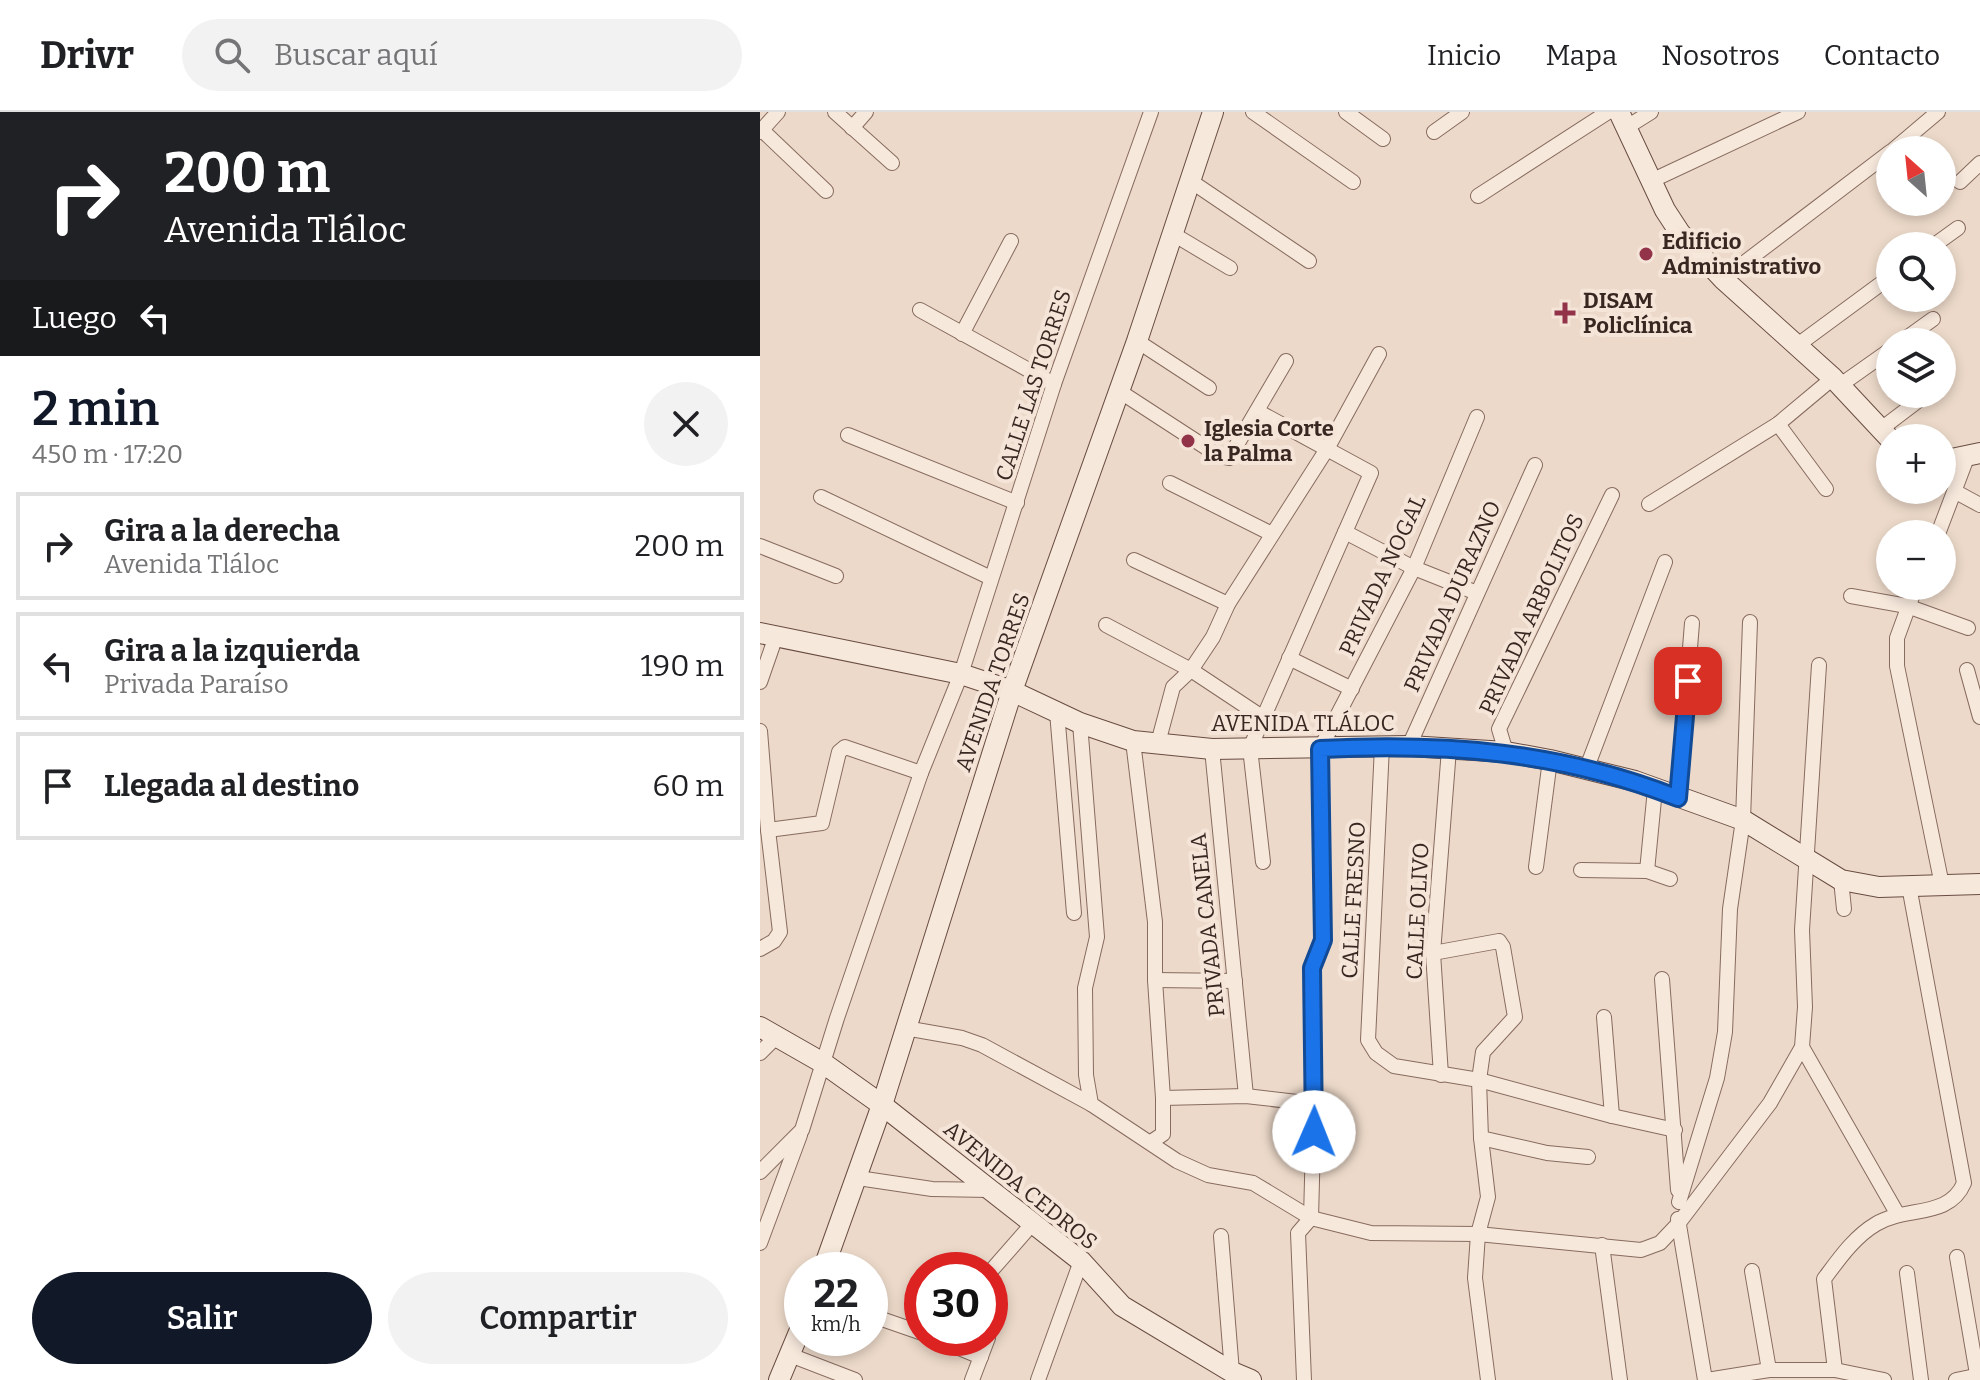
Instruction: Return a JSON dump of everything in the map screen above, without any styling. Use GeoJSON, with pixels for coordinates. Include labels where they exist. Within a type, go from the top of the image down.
{"type":"FeatureCollection","features":[{"type":"Feature","properties":{"kind":"main road","name":"AVENIDA TORRES"},"geometry":{"type":"LineString","coordinates":[[830,1252],[882,1105],[1012,691],[1137,341],[1213,112]]}},
{"type":"Feature","properties":{"kind":"main road"},"geometry":{"type":"LineString","coordinates":[[1623,119],[1665,210],[1680,233],[1723,279],[1836,382],[1876,424]]}},
{"type":"Feature","properties":{"kind":"main road","name":"AVENIDA TLÁLOC"},"geometry":{"type":"LineString","coordinates":[[768,635],[961,674],[1012,691],[1080,723],[1133,741],[1212,749],[1409,746],[1506,752],[1550,760],[1655,789],[1743,820],[1841,880],[1879,887],[1980,884]]}},
{"type":"Feature","properties":{"kind":"main road","name":"AVENIDA CEDROS"},"geometry":{"type":"LineString","coordinates":[[768,1032],[823,1063],[882,1105],[1081,1261],[1122,1306],[1241,1376]]}},
{"type":"Feature","properties":{"kind":"main road"},"geometry":{"type":"LineString","coordinates":[[779,1380],[790,1356]]}},
{"type":"Feature","properties":{"kind":"street"},"geometry":{"type":"LineString","coordinates":[[778,112],[761,131],[826,191]]}},
{"type":"Feature","properties":{"kind":"street"},"geometry":{"type":"LineString","coordinates":[[835,112],[892,163]]}},
{"type":"Feature","properties":{"kind":"street"},"geometry":{"type":"LineString","coordinates":[[852,128],[866,112]]}},
{"type":"Feature","properties":{"kind":"street","name":"CALLE LAS TORRES"},"geometry":{"type":"LineString","coordinates":[[760,1243],[802,1130],[921,773],[961,674],[1054,384],[1151,112]]}},
{"type":"Feature","properties":{"kind":"street"},"geometry":{"type":"LineString","coordinates":[[1253,112],[1353,182]]}},
{"type":"Feature","properties":{"kind":"street"},"geometry":{"type":"LineString","coordinates":[[1346,112],[1383,139]]}},
{"type":"Feature","properties":{"kind":"street"},"geometry":{"type":"LineString","coordinates":[[1434,132],[1462,112]]}},
{"type":"Feature","properties":{"kind":"street"},"geometry":{"type":"LineString","coordinates":[[1478,196],[1608,112]]}},
{"type":"Feature","properties":{"kind":"street"},"geometry":{"type":"LineString","coordinates":[[1623,119],[1651,112]]}},
{"type":"Feature","properties":{"kind":"street"},"geometry":{"type":"LineString","coordinates":[[1653,180],[1798,112]]}},
{"type":"Feature","properties":{"kind":"street"},"geometry":{"type":"LineString","coordinates":[[1909,136],[1938,112]]}},
{"type":"Feature","properties":{"kind":"street"},"geometry":{"type":"LineString","coordinates":[[1723,279],[1876,162]]}},
{"type":"Feature","properties":{"kind":"street"},"geometry":{"type":"LineString","coordinates":[[1960,182],[1980,163]]}},
{"type":"Feature","properties":{"kind":"street"},"geometry":{"type":"LineString","coordinates":[[1189,180],[1309,261]]}},
{"type":"Feature","properties":{"kind":"street"},"geometry":{"type":"LineString","coordinates":[[1952,232],[1958,228]]}},
{"type":"Feature","properties":{"kind":"street"},"geometry":{"type":"LineString","coordinates":[[1173,234],[1230,268]]}},
{"type":"Feature","properties":{"kind":"street"},"geometry":{"type":"LineString","coordinates":[[962,334],[1011,241]]}},
{"type":"Feature","properties":{"kind":"street"},"geometry":{"type":"LineString","coordinates":[[1795,347],[1876,287]]}},
{"type":"Feature","properties":{"kind":"street"},"geometry":{"type":"LineString","coordinates":[[920,310],[1054,384]]}},
{"type":"Feature","properties":{"kind":"street"},"geometry":{"type":"LineString","coordinates":[[1920,328],[1933,319]]}},
{"type":"Feature","properties":{"kind":"street"},"geometry":{"type":"LineString","coordinates":[[1137,341],[1209,388]]}},
{"type":"Feature","properties":{"kind":"street"},"geometry":{"type":"LineString","coordinates":[[1158,743],[1173,687],[1191,670],[1213,637],[1228,604],[1327,449],[1379,354]]}},
{"type":"Feature","properties":{"kind":"street"},"geometry":{"type":"LineString","coordinates":[[1649,504],[1876,358]]}},
{"type":"Feature","properties":{"kind":"street"},"geometry":{"type":"LineString","coordinates":[[1119,391],[1224,459],[1229,458],[1286,361]]}},
{"type":"Feature","properties":{"kind":"street"},"geometry":{"type":"LineString","coordinates":[[1896,424],[1913,408]]}},
{"type":"Feature","properties":{"kind":"street"},"geometry":{"type":"LineString","coordinates":[[1257,411],[1371,473],[1250,748],[1263,862]]}},
{"type":"Feature","properties":{"kind":"street","name":"PRIVADA NOGAL"},"geometry":{"type":"LineString","coordinates":[[1320,749],[1414,568],[1477,417]]}},
{"type":"Feature","properties":{"kind":"street"},"geometry":{"type":"LineString","coordinates":[[1778,424],[1826,489]]}},
{"type":"Feature","properties":{"kind":"street"},"geometry":{"type":"LineString","coordinates":[[848,435],[1017,503]]}},
{"type":"Feature","properties":{"kind":"street"},"geometry":{"type":"LineString","coordinates":[[1974,454],[1956,492],[1980,505]]}},
{"type":"Feature","properties":{"kind":"street","name":"PRIVADA DURAZNO"},"geometry":{"type":"LineString","coordinates":[[1409,746],[1535,465]]}},
{"type":"Feature","properties":{"kind":"street"},"geometry":{"type":"LineString","coordinates":[[1170,483],[1272,534]]}},
{"type":"Feature","properties":{"kind":"street","name":"PRIVADA ARBOLITOS"},"geometry":{"type":"LineString","coordinates":[[1506,752],[1499,729],[1612,495]]}},
{"type":"Feature","properties":{"kind":"street"},"geometry":{"type":"LineString","coordinates":[[821,497],[991,578]]}},
{"type":"Feature","properties":{"kind":"street"},"geometry":{"type":"LineString","coordinates":[[1345,532],[1414,568],[1477,593]]}},
{"type":"Feature","properties":{"kind":"street"},"geometry":{"type":"LineString","coordinates":[[760,546],[836,576]]}},
{"type":"Feature","properties":{"kind":"street"},"geometry":{"type":"LineString","coordinates":[[1134,560],[1228,604]]}},
{"type":"Feature","properties":{"kind":"street"},"geometry":{"type":"LineString","coordinates":[[1586,770],[1665,562]]}},
{"type":"Feature","properties":{"kind":"street"},"geometry":{"type":"LineString","coordinates":[[1851,596],[1907,606],[1968,628]]}},
{"type":"Feature","properties":{"kind":"street"},"geometry":{"type":"LineString","coordinates":[[1910,600],[1897,638],[1897,666],[1942,885]]}},
{"type":"Feature","properties":{"kind":"street"},"geometry":{"type":"LineString","coordinates":[[1679,1202],[1717,1078],[1725,1032],[1730,909],[1743,820],[1750,622]]}},
{"type":"Feature","properties":{"kind":"street"},"geometry":{"type":"LineString","coordinates":[[1678,798],[1692,623]]}},
{"type":"Feature","properties":{"kind":"street"},"geometry":{"type":"LineString","coordinates":[[1106,625],[1191,670],[1262,717]]}},
{"type":"Feature","properties":{"kind":"street"},"geometry":{"type":"LineString","coordinates":[[760,682],[768,635]]}},
{"type":"Feature","properties":{"kind":"street"},"geometry":{"type":"LineString","coordinates":[[1289,658],[1352,689]]}},
{"type":"Feature","properties":{"kind":"street"},"geometry":{"type":"LineString","coordinates":[[905,1028],[962,1038],[982,1045],[1091,1104],[1168,1156],[1208,1175],[1253,1183],[1311,1218],[1371,1233],[1478,1234],[1641,1250],[1660,1243],[1678,1224],[1770,1103],[1802,1047],[1805,1007],[1802,930],[1819,665]]}},
{"type":"Feature","properties":{"kind":"street"},"geometry":{"type":"LineString","coordinates":[[1967,670],[1977,693],[1980,717]]}},
{"type":"Feature","properties":{"kind":"street"},"geometry":{"type":"LineString","coordinates":[[1057,712],[1074,913]]}},
{"type":"Feature","properties":{"kind":"street"},"geometry":{"type":"LineString","coordinates":[[1080,723],[1097,937],[1085,988],[1086,1075],[1091,1104]]}},
{"type":"Feature","properties":{"kind":"street"},"geometry":{"type":"LineString","coordinates":[[760,731],[780,932],[774,941],[760,949]]}},
{"type":"Feature","properties":{"kind":"street"},"geometry":{"type":"LineString","coordinates":[[1133,741],[1155,922],[1155,980],[1163,1098],[1163,1134],[1151,1142]]}},
{"type":"Feature","properties":{"kind":"street","name":"CALLE FRESNO"},"geometry":{"type":"LineString","coordinates":[[1382,746],[1368,1040],[1376,1053],[1394,1066],[1441,1075]]}},
{"type":"Feature","properties":{"kind":"street"},"geometry":{"type":"LineString","coordinates":[[768,830],[822,823],[839,752],[845,747],[921,773]]}},
{"type":"Feature","properties":{"kind":"street","name":"PRIVADA CANELA"},"geometry":{"type":"LineString","coordinates":[[1212,749],[1246,1096]]}},
{"type":"Feature","properties":{"kind":"street"},"geometry":{"type":"LineString","coordinates":[[1304,1380],[1298,1233],[1311,1218],[1314,1104],[1312,968],[1323,940],[1320,749]]}},
{"type":"Feature","properties":{"kind":"street","name":"CALLE OLIVO"},"geometry":{"type":"LineString","coordinates":[[1441,1075],[1433,953],[1449,749]]}},
{"type":"Feature","properties":{"kind":"street"},"geometry":{"type":"LineString","coordinates":[[1536,867],[1550,760]]}},
{"type":"Feature","properties":{"kind":"street"},"geometry":{"type":"LineString","coordinates":[[1647,871],[1655,789]]}},
{"type":"Feature","properties":{"kind":"street"},"geometry":{"type":"LineString","coordinates":[[1581,870],[1647,871],[1670,879]]}},
{"type":"Feature","properties":{"kind":"street"},"geometry":{"type":"LineString","coordinates":[[1841,880],[1844,909]]}},
{"type":"Feature","properties":{"kind":"street"},"geometry":{"type":"LineString","coordinates":[[1835,1370],[1824,1279],[1848,1248],[1876,1223],[1948,1204],[1959,1195],[1964,1183],[1909,886]]}},
{"type":"Feature","properties":{"kind":"street"},"geometry":{"type":"LineString","coordinates":[[1433,953],[1499,941],[1503,947],[1515,1017],[1483,1052],[1479,1080],[1481,1138],[1488,1197],[1478,1234],[1475,1278],[1488,1380]]}},
{"type":"Feature","properties":{"kind":"street"},"geometry":{"type":"LineString","coordinates":[[1662,979],[1675,1130],[1678,1224],[1706,1380],[1769,1370],[1803,1376],[1835,1370],[1884,1380]]}},
{"type":"Feature","properties":{"kind":"street"},"geometry":{"type":"LineString","coordinates":[[1155,980],[1235,981]]}},
{"type":"Feature","properties":{"kind":"street"},"geometry":{"type":"LineString","coordinates":[[1604,1017],[1612,1116]]}},
{"type":"Feature","properties":{"kind":"street"},"geometry":{"type":"LineString","coordinates":[[760,1053],[768,1032]]}},
{"type":"Feature","properties":{"kind":"street"},"geometry":{"type":"LineString","coordinates":[[1802,1047],[1898,1215]]}},
{"type":"Feature","properties":{"kind":"street"},"geometry":{"type":"LineString","coordinates":[[1441,1075],[1479,1080],[1675,1130]]}},
{"type":"Feature","properties":{"kind":"street"},"geometry":{"type":"LineString","coordinates":[[1163,1098],[1246,1096],[1314,1104]]}},
{"type":"Feature","properties":{"kind":"street"},"geometry":{"type":"LineString","coordinates":[[760,1172],[802,1130]]}},
{"type":"Feature","properties":{"kind":"street"},"geometry":{"type":"LineString","coordinates":[[1481,1138],[1547,1153],[1588,1157]]}},
{"type":"Feature","properties":{"kind":"street"},"geometry":{"type":"LineString","coordinates":[[858,1178],[932,1189],[990,1190]]}},
{"type":"Feature","properties":{"kind":"street"},"geometry":{"type":"LineString","coordinates":[[1008,1252],[1033,1223]]}},
{"type":"Feature","properties":{"kind":"street"},"geometry":{"type":"LineString","coordinates":[[1221,1236],[1241,1376]]}},
{"type":"Feature","properties":{"kind":"street"},"geometry":{"type":"LineString","coordinates":[[1602,1245],[1620,1380]]}},
{"type":"Feature","properties":{"kind":"street"},"geometry":{"type":"LineString","coordinates":[[1956,1380],[1979,1377],[1957,1257]]}},
{"type":"Feature","properties":{"kind":"street"},"geometry":{"type":"LineString","coordinates":[[1038,1380],[1081,1261]]}},
{"type":"Feature","properties":{"kind":"street"},"geometry":{"type":"LineString","coordinates":[[1752,1271],[1769,1370]]}},
{"type":"Feature","properties":{"kind":"street"},"geometry":{"type":"LineString","coordinates":[[1907,1273],[1921,1380]]}},
{"type":"Feature","properties":{"kind":"street"},"geometry":{"type":"LineString","coordinates":[[793,1356],[855,1380]]}},
{"type":"Feature","properties":{"kind":"street"},"geometry":{"type":"LineString","coordinates":[[972,1380],[981,1357]]}},
{"type":"Feature","properties":{"kind":"place","name":"Edificio Administrativo"},"geometry":{"type":"Point","coordinates":[1646,254]}},
{"type":"Feature","properties":{"kind":"place","name":"DISAM Policlínica"},"geometry":{"type":"Point","coordinates":[1565,313]}},
{"type":"Feature","properties":{"kind":"place","name":"Iglesia Corte la Palma"},"geometry":{"type":"Point","coordinates":[1188,441]}},
{"type":"Feature","properties":{"kind":"route"},"geometry":{"type":"LineString","coordinates":[[1314,1132],[1312,968],[1323,940],[1320,749],[1409,746],[1506,752],[1635,781],[1678,798],[1688,681]]}}]}
